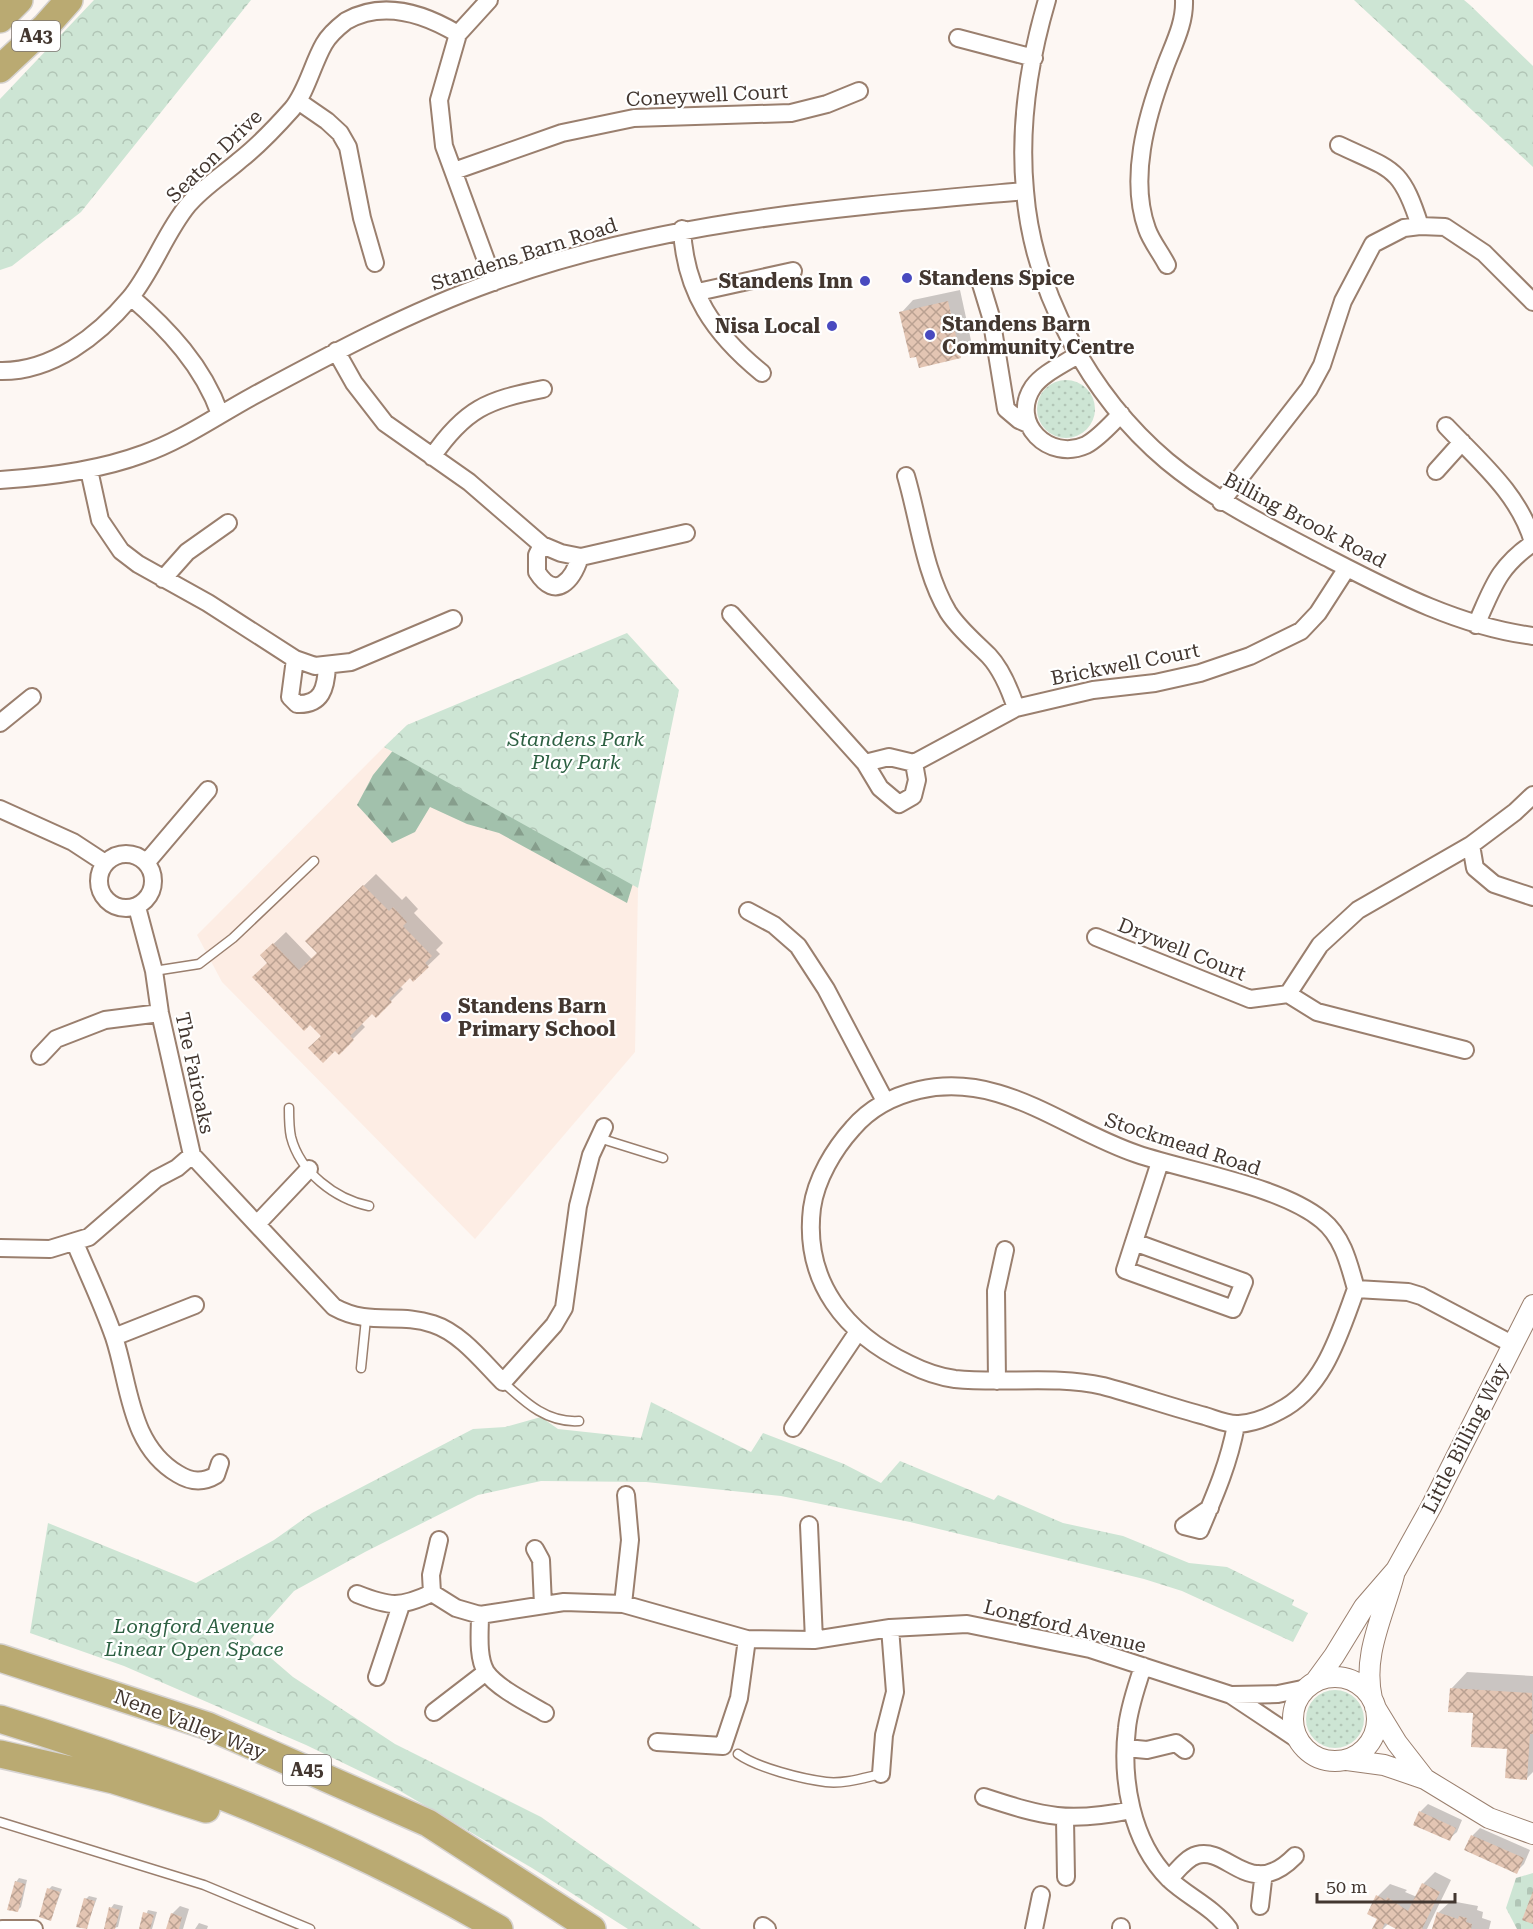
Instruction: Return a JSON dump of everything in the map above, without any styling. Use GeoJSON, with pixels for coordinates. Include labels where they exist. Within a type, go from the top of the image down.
{"type":"FeatureCollection","features":[{"type":"Feature","properties":{"kind":"highway","name":"A43"},"geometry":{"type":"LineString","coordinates":[[0,19],[19,0]]}},
{"type":"Feature","properties":{"kind":"highway","name":"A43"},"geometry":{"type":"LineString","coordinates":[[0,69],[46,26],[69,0]]}},
{"type":"Feature","properties":{"kind":"highway"},"geometry":{"type":"LineString","coordinates":[[0,52],[46,26]]}},
{"type":"Feature","properties":{"kind":"highway"},"geometry":{"type":"LineString","coordinates":[[0,1650],[208,1726]]}},
{"type":"Feature","properties":{"kind":"highway","name":"Nene Valley Way"},"geometry":{"type":"LineString","coordinates":[[0,1658],[208,1726],[428,1823],[592,1929]]}},
{"type":"Feature","properties":{"kind":"highway"},"geometry":{"type":"LineString","coordinates":[[0,1719],[84,1745],[186,1782],[304,1830],[498,1928]]}},
{"type":"Feature","properties":{"kind":"highway"},"geometry":{"type":"LineString","coordinates":[[0,1754],[114,1780],[184,1800],[498,1928]]}},
{"type":"Feature","properties":{"kind":"street"},"geometry":{"type":"LineString","coordinates":[[489,0],[459,34],[439,100],[444,146],[494,282]]}},
{"type":"Feature","properties":{"kind":"street","name":"Billing Brook Road"},"geometry":{"type":"LineString","coordinates":[[1047,0],[1023,123],[1024,191],[1032,234],[1045,279],[1078,354],[1121,414],[1166,460],[1221,502],[1347,568],[1441,613],[1476,625],[1533,636]]}},
{"type":"Feature","properties":{"kind":"street"},"geometry":{"type":"LineString","coordinates":[[1167,265],[1147,229],[1139,189],[1148,121],[1158,87],[1181,27],[1184,0]]}},
{"type":"Feature","properties":{"kind":"street","name":"Seaton Drive"},"geometry":{"type":"LineString","coordinates":[[0,371],[17,371],[56,360],[85,340],[131,297],[188,205],[272,131],[298,101],[324,43],[352,16],[374,6],[401,7],[431,17],[459,34]]}},
{"type":"Feature","properties":{"kind":"street"},"geometry":{"type":"LineString","coordinates":[[958,38],[1034,58]]}},
{"type":"Feature","properties":{"kind":"street","name":"Coneywell Court"},"geometry":{"type":"LineString","coordinates":[[454,171],[562,133],[634,118],[791,113],[827,104],[859,91]]}},
{"type":"Feature","properties":{"kind":"street"},"geometry":{"type":"LineString","coordinates":[[298,101],[327,121],[340,133],[348,147],[362,218],[375,262]]}},
{"type":"Feature","properties":{"kind":"street"},"geometry":{"type":"LineString","coordinates":[[1339,145],[1399,176],[1420,226]]}},
{"type":"Feature","properties":{"kind":"street","name":"Standens Barn Road"},"geometry":{"type":"LineString","coordinates":[[0,480],[40,478],[89,470],[145,454],[336,351],[418,312],[494,282],[593,250],[682,229],[894,202],[1024,191]]}},
{"type":"Feature","properties":{"kind":"street"},"geometry":{"type":"LineString","coordinates":[[1221,502],[1309,389],[1322,365],[1343,301],[1374,244],[1404,228],[1445,227],[1462,236],[1484,253],[1533,302]]}},
{"type":"Feature","properties":{"kind":"street"},"geometry":{"type":"LineString","coordinates":[[682,229],[683,254],[708,318],[723,339],[762,373]]}},
{"type":"Feature","properties":{"kind":"street"},"geometry":{"type":"LineString","coordinates":[[698,292],[793,271]]}},
{"type":"Feature","properties":{"kind":"street"},"geometry":{"type":"LineString","coordinates":[[981,284],[991,317],[1006,409],[1018,420],[1028,424]]}},
{"type":"Feature","properties":{"kind":"street"},"geometry":{"type":"LineString","coordinates":[[131,297],[163,325],[186,353],[220,414]]}},
{"type":"Feature","properties":{"kind":"street"},"geometry":{"type":"LineString","coordinates":[[336,351],[372,409],[401,436],[508,513],[542,545],[580,557],[686,533]]}},
{"type":"Feature","properties":{"kind":"street"},"geometry":{"type":"LineString","coordinates":[[1078,354],[1033,388],[1027,402],[1028,424],[1036,438],[1049,447],[1071,449],[1085,445],[1096,438],[1121,414]]}},
{"type":"Feature","properties":{"kind":"street"},"geometry":{"type":"LineString","coordinates":[[432,457],[448,433],[469,413],[506,396],[543,389]]}},
{"type":"Feature","properties":{"kind":"street"},"geometry":{"type":"LineString","coordinates":[[1446,426],[1505,487],[1526,518],[1533,542],[1510,558],[1495,583],[1476,625]]}},
{"type":"Feature","properties":{"kind":"street"},"geometry":{"type":"LineString","coordinates":[[1436,471],[1462,442]]}},
{"type":"Feature","properties":{"kind":"street"},"geometry":{"type":"LineString","coordinates":[[89,470],[95,503],[108,534],[121,551],[295,659],[315,666],[351,662],[453,620]]}},
{"type":"Feature","properties":{"kind":"street"},"geometry":{"type":"LineString","coordinates":[[906,476],[928,561],[947,609],[957,625],[990,657],[1000,672],[1016,708]]}},
{"type":"Feature","properties":{"kind":"street"},"geometry":{"type":"LineString","coordinates":[[163,579],[187,552],[228,523]]}},
{"type":"Feature","properties":{"kind":"street"},"geometry":{"type":"LineString","coordinates":[[542,545],[537,555],[537,572],[541,579],[553,585],[567,583],[572,578],[580,557]]}},
{"type":"Feature","properties":{"kind":"street","name":"Brickwell Court"},"geometry":{"type":"LineString","coordinates":[[914,763],[1016,708],[1093,690],[1178,678],[1250,657],[1301,631],[1318,613],[1347,568]]}},
{"type":"Feature","properties":{"kind":"street"},"geometry":{"type":"LineString","coordinates":[[731,614],[865,763],[880,788],[898,804],[913,796],[916,780],[914,763],[889,757],[865,763]]}},
{"type":"Feature","properties":{"kind":"street"},"geometry":{"type":"LineString","coordinates":[[295,659],[290,697],[297,704],[310,705],[320,698],[326,684],[327,666]]}},
{"type":"Feature","properties":{"kind":"street"},"geometry":{"type":"LineString","coordinates":[[0,723],[32,697]]}},
{"type":"Feature","properties":{"kind":"street"},"geometry":{"type":"LineString","coordinates":[[147,862],[208,790]]}},
{"type":"Feature","properties":{"kind":"street"},"geometry":{"type":"LineString","coordinates":[[1465,1050],[1317,1012],[1288,994],[1320,945],[1358,910],[1471,845],[1515,812],[1533,795]]}},
{"type":"Feature","properties":{"kind":"street"},"geometry":{"type":"LineString","coordinates":[[0,809],[73,842],[105,863]]}},
{"type":"Feature","properties":{"kind":"street"},"geometry":{"type":"LineString","coordinates":[[1471,845],[1474,868],[1494,884],[1533,897]]}},
{"type":"Feature","properties":{"kind":"street"},"geometry":{"type":"LineString","coordinates":[[126,853],[147,862],[153,874],[153,887],[147,899],[137,907],[115,907],[106,900],[100,891],[98,880],[105,863],[114,856],[126,853]]}},
{"type":"Feature","properties":{"kind":"street","name":"The Fairoaks"},"geometry":{"type":"LineString","coordinates":[[137,907],[154,970],[160,1013],[192,1155],[258,1223],[334,1307],[347,1314],[366,1319],[410,1320],[432,1323],[448,1330],[503,1382]]}},
{"type":"Feature","properties":{"kind":"street"},"geometry":{"type":"LineString","coordinates":[[748,911],[774,925],[798,946],[826,989],[885,1101]]}},
{"type":"Feature","properties":{"kind":"street","name":"Drywell Court"},"geometry":{"type":"LineString","coordinates":[[1096,937],[1250,999],[1288,994]]}},
{"type":"Feature","properties":{"kind":"street"},"geometry":{"type":"LineString","coordinates":[[40,1056],[56,1039],[105,1020],[160,1013]]}},
{"type":"Feature","properties":{"kind":"street","name":"Stockmead Road"},"geometry":{"type":"LineString","coordinates":[[1236,1425],[1102,1386],[1061,1380],[951,1379],[919,1369],[886,1354],[857,1333],[829,1296],[813,1256],[812,1208],[831,1156],[859,1121],[885,1101],[935,1086],[984,1087],[1008,1094],[1093,1138],[1160,1162],[1244,1185],[1305,1208],[1325,1222],[1340,1242],[1356,1289]]}},
{"type":"Feature","properties":{"kind":"street"},"geometry":{"type":"LineString","coordinates":[[503,1382],[554,1325],[564,1308],[578,1206],[591,1155],[602,1133]]}},
{"type":"Feature","properties":{"kind":"street"},"geometry":{"type":"LineString","coordinates":[[0,1248],[50,1249],[75,1243],[102,1227],[156,1179],[177,1168],[192,1155]]}},
{"type":"Feature","properties":{"kind":"street"},"geometry":{"type":"LineString","coordinates":[[1134,1242],[1244,1282],[1233,1309],[1125,1270],[1134,1242],[1160,1162]]}},
{"type":"Feature","properties":{"kind":"street"},"geometry":{"type":"LineString","coordinates":[[258,1223],[309,1169]]}},
{"type":"Feature","properties":{"kind":"street"},"geometry":{"type":"LineString","coordinates":[[75,1243],[114,1336],[135,1421],[148,1447],[163,1466],[184,1478],[205,1482],[216,1476],[220,1463]]}},
{"type":"Feature","properties":{"kind":"street"},"geometry":{"type":"LineString","coordinates":[[997,1381],[996,1291],[1005,1250]]}},
{"type":"Feature","properties":{"kind":"street"},"geometry":{"type":"LineString","coordinates":[[1210,1508],[1228,1464],[1236,1425],[1278,1412],[1306,1392],[1338,1336],[1356,1289],[1408,1292],[1421,1296],[1512,1344]]}},
{"type":"Feature","properties":{"kind":"street"},"geometry":{"type":"LineString","coordinates":[[114,1336],[195,1305]]}},
{"type":"Feature","properties":{"kind":"street","name":"Little Billing Way"},"geometry":{"type":"LineString","coordinates":[[1347,1760],[1359,1754],[1372,1739],[1377,1720],[1368,1682],[1370,1650],[1396,1570],[1431,1507],[1533,1305]]}},
{"type":"Feature","properties":{"kind":"street"},"geometry":{"type":"LineString","coordinates":[[793,1428],[857,1333]]}},
{"type":"Feature","properties":{"kind":"street"},"geometry":{"type":"LineString","coordinates":[[623,1604],[630,1540],[626,1495]]}},
{"type":"Feature","properties":{"kind":"street"},"geometry":{"type":"LineString","coordinates":[[809,1525],[814,1640]]}},
{"type":"Feature","properties":{"kind":"street"},"geometry":{"type":"LineString","coordinates":[[357,1594],[380,1604],[401,1605],[432,1593],[432,1575],[439,1540]]}},
{"type":"Feature","properties":{"kind":"street"},"geometry":{"type":"LineString","coordinates":[[535,1549],[541,1560],[543,1605]]}},
{"type":"Feature","properties":{"kind":"street","name":"Little Billing Way"},"geometry":{"type":"LineString","coordinates":[[1297,1739],[1293,1725],[1293,1712],[1298,1698],[1334,1656],[1364,1607],[1396,1570]]}},
{"type":"Feature","properties":{"kind":"street","name":"Longford Avenue"},"geometry":{"type":"LineString","coordinates":[[432,1593],[456,1608],[480,1615],[564,1602],[623,1604],[747,1638],[814,1640],[890,1628],[967,1624],[1045,1638],[1143,1666],[1231,1695],[1297,1739]]}},
{"type":"Feature","properties":{"kind":"street"},"geometry":{"type":"LineString","coordinates":[[377,1677],[401,1605]]}},
{"type":"Feature","properties":{"kind":"street"},"geometry":{"type":"LineString","coordinates":[[480,1615],[481,1655],[486,1672],[511,1693],[545,1713]]}},
{"type":"Feature","properties":{"kind":"street"},"geometry":{"type":"LineString","coordinates":[[881,1774],[884,1735],[896,1692],[890,1628]]}},
{"type":"Feature","properties":{"kind":"street"},"geometry":{"type":"LineString","coordinates":[[723,1746],[740,1698],[747,1638]]}},
{"type":"Feature","properties":{"kind":"street"},"geometry":{"type":"LineString","coordinates":[[1143,1666],[1127,1727],[1126,1779],[1132,1810],[1149,1854],[1169,1879],[1203,1904],[1229,1929]]}},
{"type":"Feature","properties":{"kind":"street"},"geometry":{"type":"LineString","coordinates":[[434,1712],[486,1672]]}},
{"type":"Feature","properties":{"kind":"street"},"geometry":{"type":"LineString","coordinates":[[1311,1685],[1327,1678],[1347,1679],[1364,1689],[1397,1743],[1425,1779]]}},
{"type":"Feature","properties":{"kind":"street","name":"Longford Avenue"},"geometry":{"type":"LineString","coordinates":[[1231,1695],[1278,1694],[1311,1685]]}},
{"type":"Feature","properties":{"kind":"street"},"geometry":{"type":"LineString","coordinates":[[1297,1739],[1313,1756],[1336,1762],[1347,1760],[1384,1765],[1425,1779],[1489,1818],[1533,1834]]}},
{"type":"Feature","properties":{"kind":"street"},"geometry":{"type":"LineString","coordinates":[[657,1742],[723,1746],[738,1754]]}},
{"type":"Feature","properties":{"kind":"street"},"geometry":{"type":"LineString","coordinates":[[1126,1748],[1147,1750],[1176,1743],[1185,1750]]}},
{"type":"Feature","properties":{"kind":"street"},"geometry":{"type":"LineString","coordinates":[[984,1797],[1032,1813],[1065,1819],[1100,1817],[1132,1810]]}},
{"type":"Feature","properties":{"kind":"street"},"geometry":{"type":"LineString","coordinates":[[1065,1819],[1066,1877]]}},
{"type":"Feature","properties":{"kind":"street"},"geometry":{"type":"LineString","coordinates":[[1169,1879],[1189,1860],[1198,1855],[1209,1855],[1240,1870],[1259,1874],[1275,1873],[1295,1856]]}},
{"type":"Feature","properties":{"kind":"street"},"geometry":{"type":"LineString","coordinates":[[1259,1874],[1263,1880],[1260,1906]]}},
{"type":"Feature","properties":{"kind":"street"},"geometry":{"type":"LineString","coordinates":[[1034,1929],[1041,1895]]}},
{"type":"Feature","properties":{"kind":"street"},"geometry":{"type":"LineString","coordinates":[[2,1929],[34,1929]]}},
{"type":"Feature","properties":{"kind":"lane"},"geometry":{"type":"LineString","coordinates":[[154,970],[199,964],[233,938],[314,861]]}},
{"type":"Feature","properties":{"kind":"lane"},"geometry":{"type":"LineString","coordinates":[[289,1108],[290,1135],[296,1151],[309,1169],[331,1191],[351,1202],[369,1206]]}},
{"type":"Feature","properties":{"kind":"lane"},"geometry":{"type":"LineString","coordinates":[[602,1133],[663,1158]]}},
{"type":"Feature","properties":{"kind":"lane"},"geometry":{"type":"LineString","coordinates":[[361,1368],[366,1319]]}},
{"type":"Feature","properties":{"kind":"lane"},"geometry":{"type":"LineString","coordinates":[[503,1382],[552,1419],[579,1421]]}},
{"type":"Feature","properties":{"kind":"lane"},"geometry":{"type":"LineString","coordinates":[[738,1754],[750,1762],[827,1782],[854,1781],[881,1774]]}},
{"type":"Feature","properties":{"kind":"lane"},"geometry":{"type":"LineString","coordinates":[[0,1822],[204,1885],[310,1929]]}},
{"type":"Feature","properties":{"kind":"shaded area","name":"Standens Barn Primary School"},"geometry":{"type":"Polygon","coordinates":[[[384,747],[638,888],[635,1052],[475,1239],[222,982],[197,935],[384,747]]]}},
{"type":"Feature","properties":{"kind":"green space"},"geometry":{"type":"Polygon","coordinates":[[[94,0],[251,0],[81,212],[12,266],[0,270],[0,99],[94,0]]]}},
{"type":"Feature","properties":{"kind":"green space"},"geometry":{"type":"Polygon","coordinates":[[[1354,0],[1464,0],[1470,5],[1533,66],[1533,167],[1354,0]]]}},
{"type":"Feature","properties":{"kind":"green space"},"geometry":{"type":"Polygon","coordinates":[[[1060,380],[1072,380],[1087,388],[1095,403],[1095,415],[1087,430],[1072,438],[1060,438],[1045,430],[1037,415],[1037,403],[1045,388],[1060,380]]]}},
{"type":"Feature","properties":{"kind":"green space","name":"Standens Park Play Park"},"geometry":{"type":"Polygon","coordinates":[[[627,633],[679,690],[638,888],[384,747],[407,725],[627,633]]]}},
{"type":"Feature","properties":{"kind":"green space"},"geometry":{"type":"Polygon","coordinates":[[[413,726],[635,877],[627,903],[499,833],[467,824],[430,807],[415,832],[392,843],[357,805],[373,775],[413,726]]]}},
{"type":"Feature","properties":{"kind":"green space","name":"Longford Avenue Linear Open Space"},"geometry":{"type":"Polygon","coordinates":[[[651,1402],[751,1452],[763,1433],[844,1464],[881,1483],[900,1461],[994,1500],[998,1495],[1063,1523],[1123,1536],[1189,1563],[1227,1567],[1294,1600],[1292,1605],[1308,1613],[1293,1642],[1182,1591],[1144,1579],[910,1522],[781,1496],[646,1482],[541,1481],[478,1495],[365,1552],[294,1591],[250,1640],[293,1677],[395,1744],[541,1817],[701,1929],[628,1929],[532,1868],[395,1788],[306,1745],[124,1666],[30,1633],[48,1523],[196,1583],[274,1540],[312,1513],[473,1429],[505,1427],[541,1417],[558,1429],[641,1438],[651,1402]]]}},
{"type":"Feature","properties":{"kind":"green space"},"geometry":{"type":"Polygon","coordinates":[[[1335,1690],[1351,1695],[1359,1703],[1364,1719],[1359,1735],[1351,1743],[1335,1748],[1319,1743],[1311,1735],[1306,1719],[1311,1703],[1319,1695],[1335,1690]]]}},
{"type":"Feature","properties":{"kind":"green space"},"geometry":{"type":"Polygon","coordinates":[[[1533,1873],[1533,1929],[1517,1929],[1506,1908],[1516,1878],[1533,1873]]]}},
{"type":"Feature","properties":{"kind":"building","name":"Standens Barn Community Centre"},"geometry":{"type":"Polygon","coordinates":[[[948,301],[961,358],[919,368],[916,357],[910,358],[899,312],[948,301]]]}},
{"type":"Feature","properties":{"kind":"building"},"geometry":{"type":"Polygon","coordinates":[[[363,885],[389,911],[393,907],[407,922],[403,926],[432,956],[425,963],[429,967],[413,982],[410,978],[389,999],[392,1002],[376,1018],[372,1014],[350,1036],[354,1040],[339,1055],[335,1051],[323,1063],[308,1048],[321,1036],[310,1025],[304,1031],[252,977],[267,963],[260,955],[273,943],[299,970],[317,953],[305,941],[363,885]]]}},
{"type":"Feature","properties":{"kind":"building"},"geometry":{"type":"Polygon","coordinates":[[[1450,1688],[1532,1693],[1533,1734],[1530,1734],[1527,1780],[1505,1778],[1507,1749],[1471,1747],[1473,1713],[1448,1712],[1450,1688]]]}},
{"type":"Feature","properties":{"kind":"building"},"geometry":{"type":"Polygon","coordinates":[[[1419,1811],[1456,1828],[1450,1841],[1413,1825],[1419,1811]]]}},
{"type":"Feature","properties":{"kind":"building"},"geometry":{"type":"Polygon","coordinates":[[[1471,1835],[1524,1858],[1517,1874],[1464,1850],[1471,1835]]]}},
{"type":"Feature","properties":{"kind":"building"},"geometry":{"type":"Polygon","coordinates":[[[15,1881],[25,1884],[18,1912],[7,1910],[15,1881]]]}},
{"type":"Feature","properties":{"kind":"building"},"geometry":{"type":"Polygon","coordinates":[[[1422,1883],[1440,1892],[1422,1929],[1396,1929],[1385,1923],[1382,1929],[1372,1929],[1377,1919],[1367,1914],[1376,1895],[1386,1900],[1387,1897],[1408,1911],[1422,1883]]]}},
{"type":"Feature","properties":{"kind":"building"},"geometry":{"type":"Polygon","coordinates":[[[47,1888],[60,1892],[51,1921],[39,1917],[47,1888]]]}},
{"type":"Feature","properties":{"kind":"building"},"geometry":{"type":"Polygon","coordinates":[[[1533,1891],[1533,1924],[1522,1920],[1533,1891]]]}},
{"type":"Feature","properties":{"kind":"building"},"geometry":{"type":"Polygon","coordinates":[[[84,1898],[95,1901],[87,1929],[76,1927],[84,1898]]]}},
{"type":"Feature","properties":{"kind":"building"},"geometry":{"type":"Polygon","coordinates":[[[109,1907],[120,1910],[115,1929],[104,1929],[109,1907]]]}},
{"type":"Feature","properties":{"kind":"building"},"geometry":{"type":"Polygon","coordinates":[[[143,1912],[154,1915],[150,1929],[139,1929],[143,1912]]]}},
{"type":"Feature","properties":{"kind":"building"},"geometry":{"type":"Polygon","coordinates":[[[1437,1912],[1458,1919],[1459,1916],[1467,1918],[1466,1922],[1472,1924],[1471,1929],[1432,1929],[1437,1912]]]}},
{"type":"Feature","properties":{"kind":"building"},"geometry":{"type":"Polygon","coordinates":[[[171,1913],[182,1917],[179,1929],[166,1929],[171,1913]]]}},
{"type":"Feature","properties":{"kind":"place","name":"Standens Spice"},"geometry":{"type":"Point","coordinates":[907,278]}},
{"type":"Feature","properties":{"kind":"place","name":"Standens Inn"},"geometry":{"type":"Point","coordinates":[865,281]}},
{"type":"Feature","properties":{"kind":"place","name":"Nisa Local"},"geometry":{"type":"Point","coordinates":[832,326]}},
{"type":"Feature","properties":{"kind":"place","name":"Standens Barn Community Centre"},"geometry":{"type":"Point","coordinates":[930,335]}},
{"type":"Feature","properties":{"kind":"place","name":"Standens Barn Primary School"},"geometry":{"type":"Point","coordinates":[446,1017]}}]}
